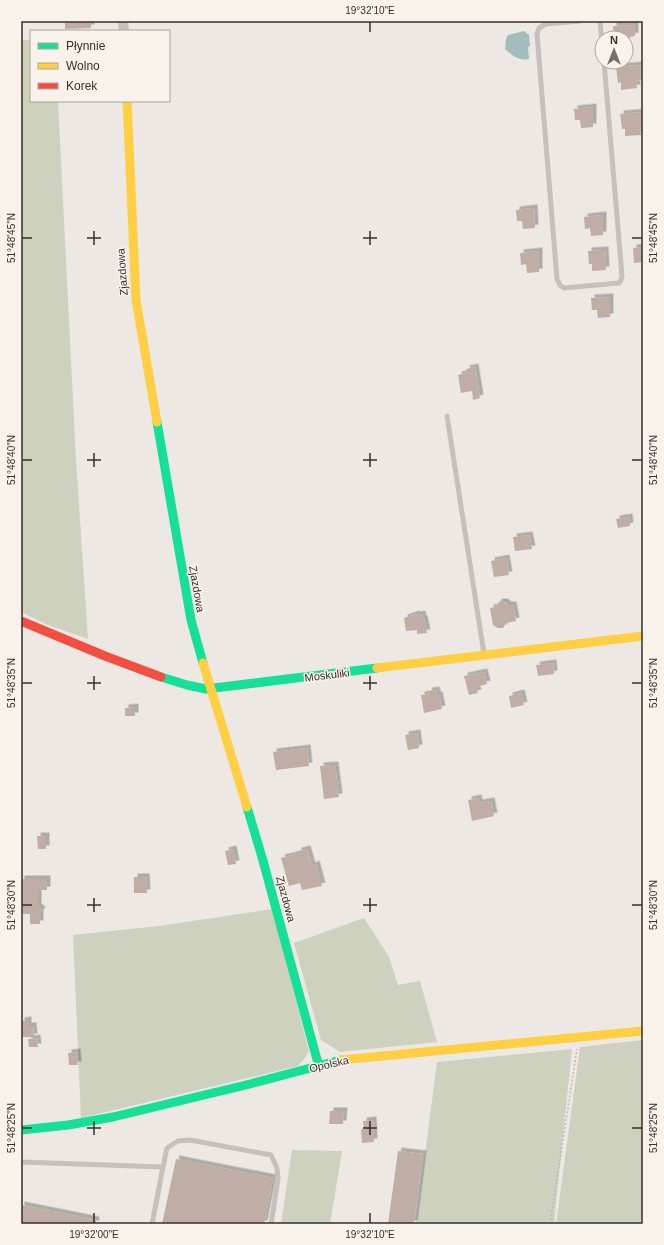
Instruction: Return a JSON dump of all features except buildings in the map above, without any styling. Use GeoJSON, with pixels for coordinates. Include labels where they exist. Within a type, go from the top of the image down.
{"type":"FeatureCollection","features":[{"type":"Feature","properties":{"kind":"street","name":"Zjazdowa"},"geometry":{"type":"LineString","coordinates":[[127,102],[134,275],[139,324],[187,605],[210,689],[268,879],[318,1067]]}},
{"type":"Feature","properties":{"kind":"street","name":"Moskuliki"},"geometry":{"type":"LineString","coordinates":[[21,621],[84,648],[139,669],[196,688],[210,689],[643,636]]}},
{"type":"Feature","properties":{"kind":"street","name":"Opolska"},"geometry":{"type":"LineString","coordinates":[[21,1130],[68,1125],[113,1117],[318,1067],[336,1061],[362,1057],[643,1031]]}},
{"type":"Feature","properties":{"kind":"lane"},"geometry":{"type":"LineString","coordinates":[[580,21],[546,24],[540,28],[537,34],[557,279],[560,285],[564,288],[619,283],[622,276],[605,70]]}},
{"type":"Feature","properties":{"kind":"lane"},"geometry":{"type":"LineString","coordinates":[[447,416],[484,655]]}},
{"type":"Feature","properties":{"kind":"lane"},"geometry":{"type":"LineString","coordinates":[[152,1224],[167,1148],[178,1141],[190,1140],[271,1155],[277,1168],[278,1179],[271,1224]]}},
{"type":"Feature","properties":{"kind":"lane"},"geometry":{"type":"LineString","coordinates":[[21,1162],[163,1167]]}},
{"type":"Feature","properties":{"kind":"path"},"geometry":{"type":"LineString","coordinates":[[550,1224],[577,1048],[577,1037]]}},
{"type":"Feature","properties":{"kind":"green space"},"geometry":{"type":"Polygon","coordinates":[[[21,40],[30,40],[30,102],[58,102],[76,460],[88,639],[48,625],[21,612],[21,40]]]}},
{"type":"Feature","properties":{"kind":"green space"},"geometry":{"type":"Polygon","coordinates":[[[272,909],[309,1051],[298,1066],[81,1118],[73,935],[159,926],[272,909]]]}},
{"type":"Feature","properties":{"kind":"green space"},"geometry":{"type":"Polygon","coordinates":[[[364,918],[389,957],[398,985],[420,981],[437,1042],[340,1052],[321,1040],[294,943],[364,918]]]}},
{"type":"Feature","properties":{"kind":"green space"},"geometry":{"type":"Polygon","coordinates":[[[643,1040],[643,1224],[556,1224],[580,1047],[643,1040]]]}},
{"type":"Feature","properties":{"kind":"green space"},"geometry":{"type":"Polygon","coordinates":[[[572,1049],[554,1224],[416,1224],[437,1062],[572,1049]]]}},
{"type":"Feature","properties":{"kind":"green space"},"geometry":{"type":"Polygon","coordinates":[[[292,1150],[342,1151],[330,1224],[281,1224],[292,1150]]]}},
{"type":"Feature","properties":{"kind":"water"},"geometry":{"type":"Polygon","coordinates":[[[524,31],[529,35],[529,59],[516,57],[505,49],[508,35],[524,31]]]}},
{"type":"Feature","properties":{"kind":"traffic: fast"},"geometry":{"type":"LineString","coordinates":[[157,422],[191,620],[203,663]]}},
{"type":"Feature","properties":{"kind":"traffic: fast"},"geometry":{"type":"LineString","coordinates":[[161,677],[206,689],[377,668]]}},
{"type":"Feature","properties":{"kind":"traffic: fast"},"geometry":{"type":"LineString","coordinates":[[247,807],[319,1067]]}},
{"type":"Feature","properties":{"kind":"traffic: fast"},"geometry":{"type":"LineString","coordinates":[[21,1130],[68,1125],[113,1117],[250,1084],[341,1060]]}},
{"type":"Feature","properties":{"kind":"traffic: slow"},"geometry":{"type":"LineString","coordinates":[[127,102],[136,300],[157,422]]}},
{"type":"Feature","properties":{"kind":"traffic: slow"},"geometry":{"type":"LineString","coordinates":[[377,668],[643,636]]}},
{"type":"Feature","properties":{"kind":"traffic: slow"},"geometry":{"type":"LineString","coordinates":[[203,663],[247,807]]}},
{"type":"Feature","properties":{"kind":"traffic: slow"},"geometry":{"type":"LineString","coordinates":[[341,1060],[643,1031]]}},
{"type":"Feature","properties":{"kind":"traffic: jam"},"geometry":{"type":"LineString","coordinates":[[21,621],[105,656],[161,677]]}}]}
